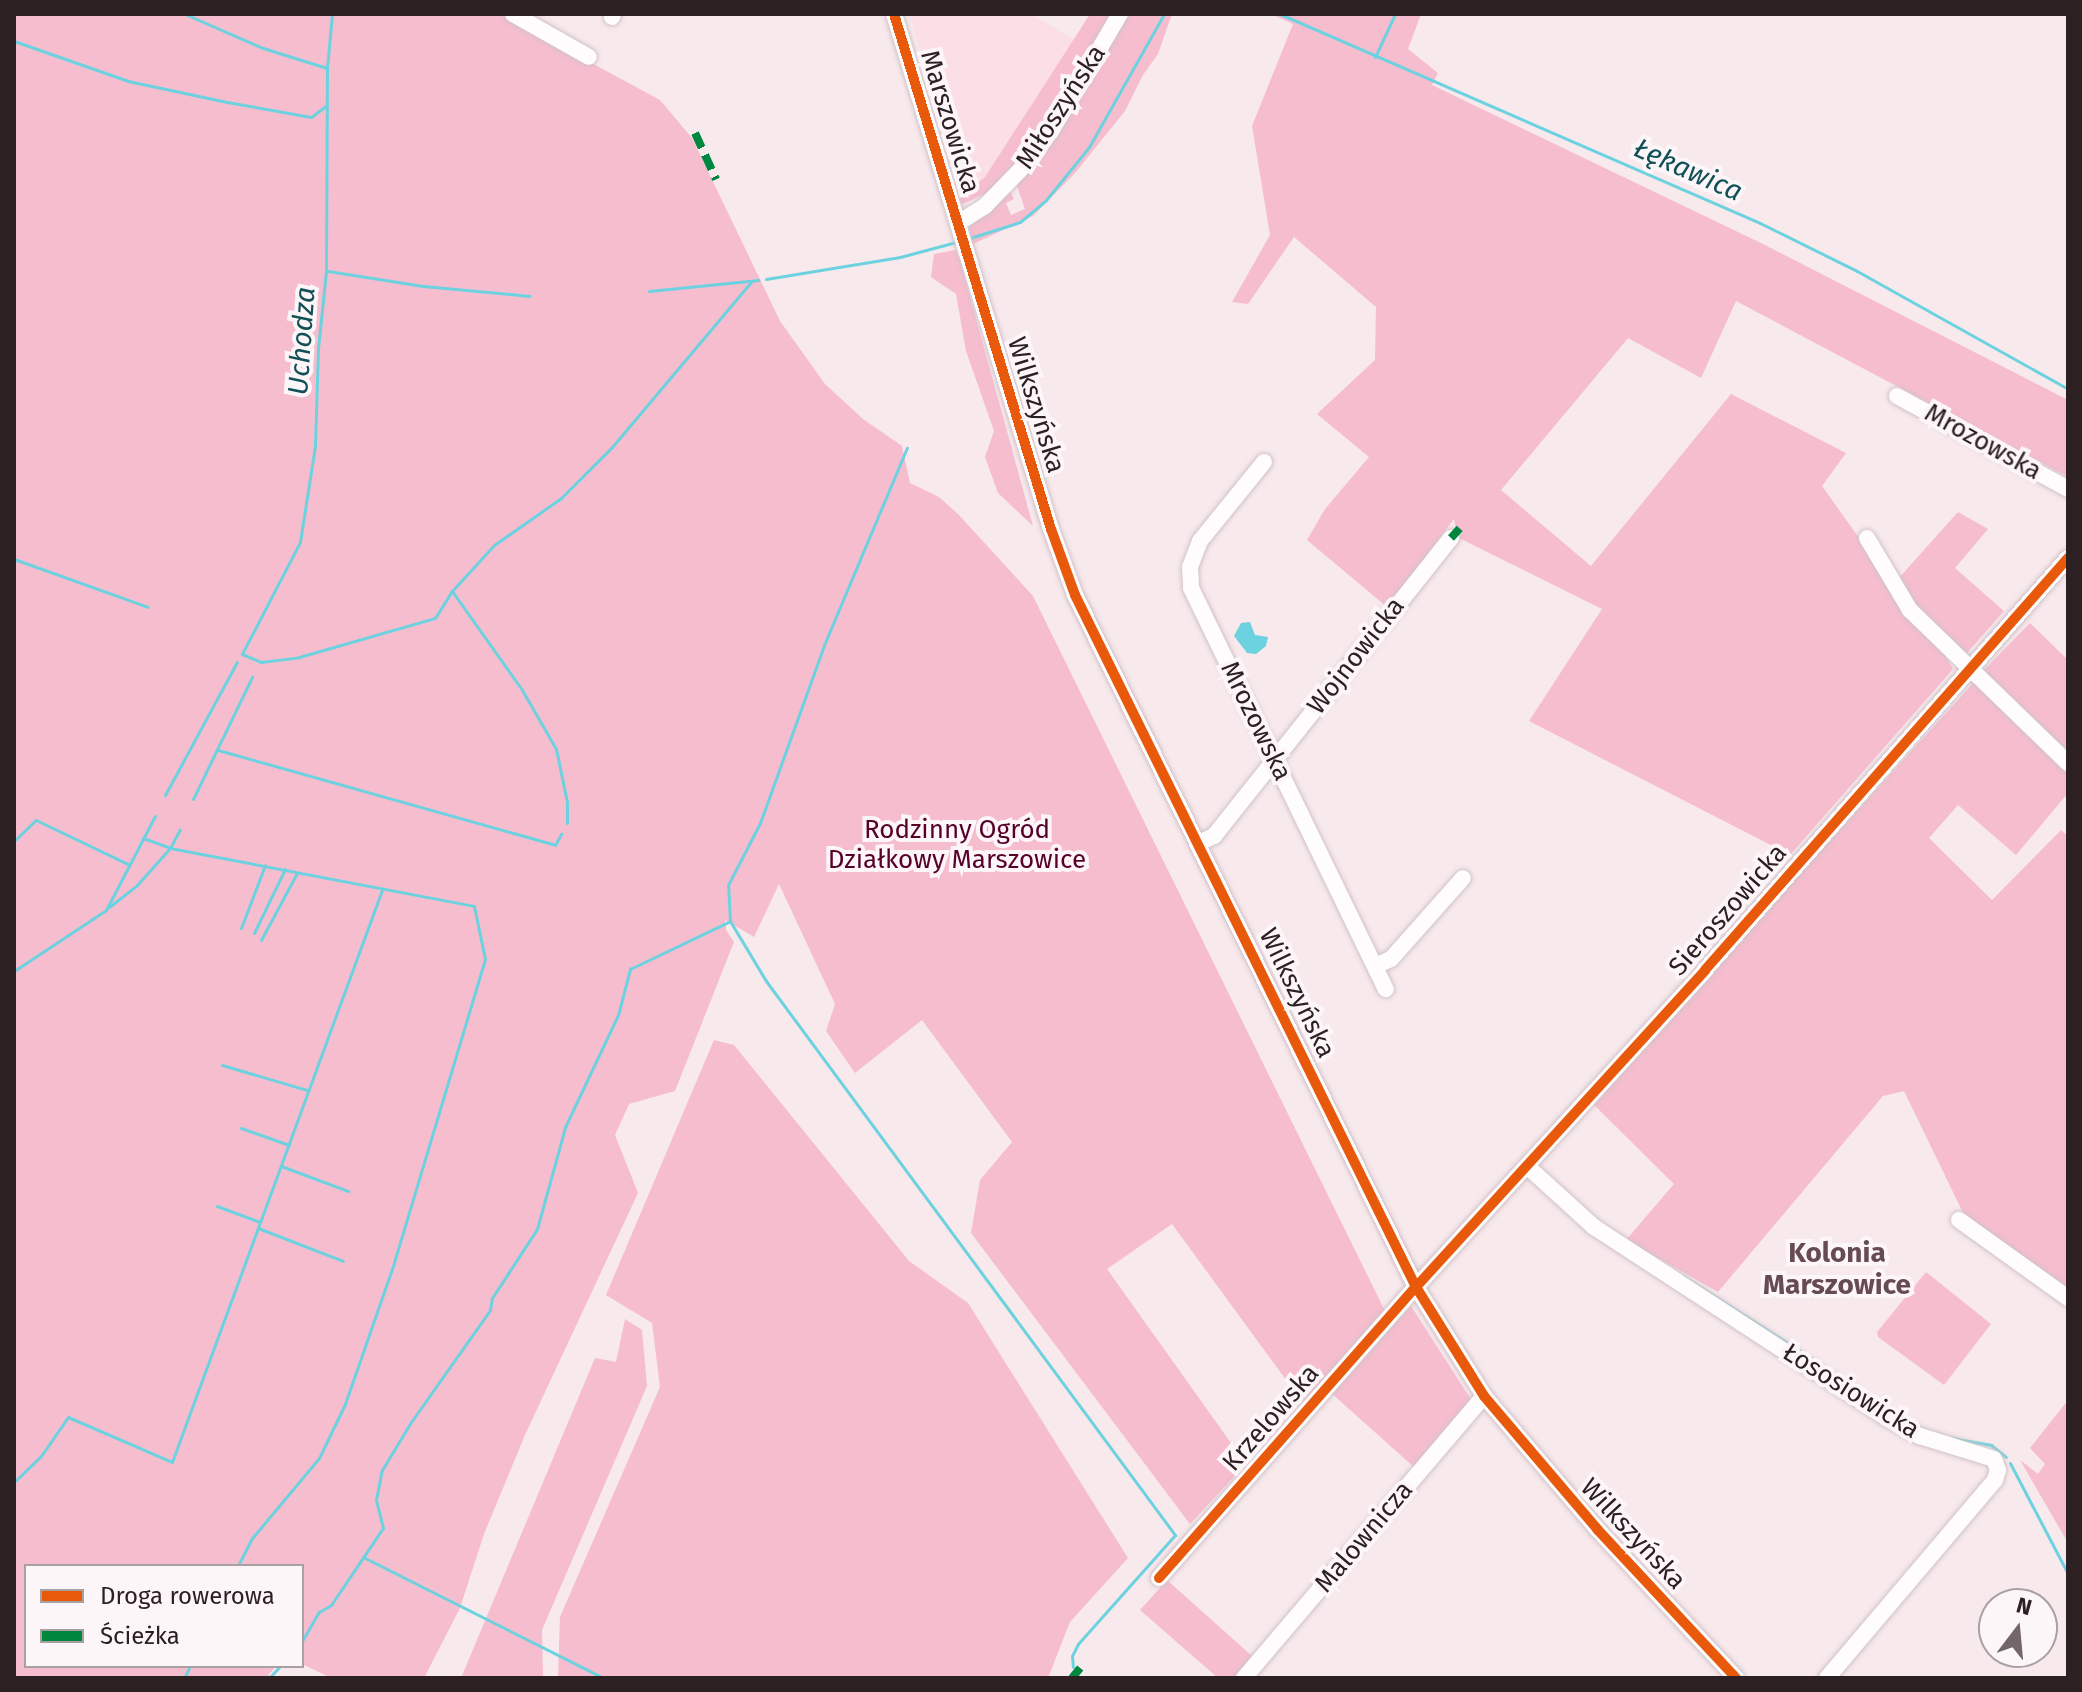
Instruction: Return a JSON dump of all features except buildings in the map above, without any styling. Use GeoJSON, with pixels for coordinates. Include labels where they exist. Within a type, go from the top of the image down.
{"type":"FeatureCollection","features":[{"type":"Feature","properties":{"kind":"street"},"geometry":{"type":"LineString","coordinates":[[513,14],[589,57]]}},
{"type":"Feature","properties":{"kind":"street","name":"Marszowicka"},"geometry":{"type":"LineString","coordinates":[[894,14],[964,243]]}},
{"type":"Feature","properties":{"kind":"street","name":"Miłoszyńska"},"geometry":{"type":"LineString","coordinates":[[958,223],[985,206],[1025,165],[1051,131],[1120,14]]}},
{"type":"Feature","properties":{"kind":"street","name":"Wilkszyńska"},"geometry":{"type":"LineString","coordinates":[[964,243],[1071,584],[1416,1287],[1484,1396],[1579,1509],[1736,1678]]}},
{"type":"Feature","properties":{"kind":"street","name":"Mrozowska"},"geometry":{"type":"LineString","coordinates":[[1897,396],[2068,489]]}},
{"type":"Feature","properties":{"kind":"street","name":"Mrozowska"},"geometry":{"type":"LineString","coordinates":[[1264,462],[1200,541],[1190,578],[1191,588],[1386,989]]}},
{"type":"Feature","properties":{"kind":"street","name":"Wojnowicka"},"geometry":{"type":"LineString","coordinates":[[1199,843],[1214,836],[1451,538]]}},
{"type":"Feature","properties":{"kind":"street"},"geometry":{"type":"LineString","coordinates":[[1867,538],[1910,610],[2068,763]]}},
{"type":"Feature","properties":{"kind":"street","name":"Sieroszowicka"},"geometry":{"type":"LineString","coordinates":[[1416,1287],[1528,1167],[2068,558]]}},
{"type":"Feature","properties":{"kind":"street"},"geometry":{"type":"LineString","coordinates":[[1375,966],[1391,959],[1463,878]]}},
{"type":"Feature","properties":{"kind":"street","name":"Łososiowicka"},"geometry":{"type":"LineString","coordinates":[[1528,1167],[1594,1227],[1887,1418],[1920,1436],[1994,1459],[1998,1470],[1995,1480],[1827,1678]]}},
{"type":"Feature","properties":{"kind":"street"},"geometry":{"type":"LineString","coordinates":[[1959,1220],[2068,1298]]}},
{"type":"Feature","properties":{"kind":"street","name":"Krzelowska"},"geometry":{"type":"LineString","coordinates":[[1159,1578],[1416,1287]]}},
{"type":"Feature","properties":{"kind":"street","name":"Malownicza"},"geometry":{"type":"LineString","coordinates":[[1244,1678],[1484,1396]]}},
{"type":"Feature","properties":{"kind":"shaded area"},"geometry":{"type":"Polygon","coordinates":[[[909,14],[1031,14],[1075,40],[985,177],[965,197],[909,14]]]}},
{"type":"Feature","properties":{"kind":"green space","name":"Rodzinny Ogród Działkowy Marszowice"},"geometry":{"type":"Polygon","coordinates":[[[14,14],[501,14],[660,100],[692,138],[780,321],[825,384],[863,419],[902,446],[910,483],[939,497],[958,514],[1033,596],[1385,1311],[1303,1403],[1172,1224],[1107,1269],[1246,1464],[1190,1524],[971,1233],[980,1180],[1012,1142],[922,1020],[855,1073],[826,1031],[835,1004],[779,884],[754,937],[725,920],[726,930],[734,942],[675,1091],[629,1104],[615,1135],[638,1193],[525,1435],[484,1534],[460,1608],[424,1678],[331,1678],[304,1665],[304,1564],[24,1564],[24,1668],[274,1668],[266,1678],[14,1678],[14,14]]]}},
{"type":"Feature","properties":{"kind":"green space"},"geometry":{"type":"Polygon","coordinates":[[[1090,14],[1112,14],[1070,88],[1022,160],[991,191],[963,204],[958,199],[985,177],[1090,14]]]}},
{"type":"Feature","properties":{"kind":"green space"},"geometry":{"type":"Polygon","coordinates":[[[1127,14],[1172,14],[1158,54],[1143,75],[1125,111],[1075,173],[1033,216],[971,245],[969,228],[1009,190],[1014,199],[1006,203],[1011,215],[1025,209],[1016,183],[1127,14]]]}},
{"type":"Feature","properties":{"kind":"green space"},"geometry":{"type":"Polygon","coordinates":[[[1271,14],[1421,14],[1408,49],[1438,73],[1432,85],[1763,244],[2068,400],[2068,477],[1736,301],[1701,378],[1628,338],[1501,490],[1591,566],[1731,394],[1846,453],[1822,486],[1862,542],[1894,599],[1913,624],[1941,649],[1953,669],[1790,855],[1529,721],[1602,609],[1457,537],[1454,519],[1387,607],[1307,540],[1325,509],[1369,457],[1317,414],[1375,360],[1376,307],[1294,237],[1248,304],[1232,302],[1270,235],[1252,126],[1293,24],[1271,14]]]}},
{"type":"Feature","properties":{"kind":"green space"},"geometry":{"type":"Polygon","coordinates":[[[956,250],[1033,526],[998,493],[985,457],[994,431],[966,351],[956,294],[931,277],[934,254],[956,250]]]}},
{"type":"Feature","properties":{"kind":"green space"},"geometry":{"type":"Polygon","coordinates":[[[1958,512],[1988,529],[1955,568],[2004,611],[1967,653],[1955,647],[1915,609],[1898,579],[1958,512]]]}},
{"type":"Feature","properties":{"kind":"green space"},"geometry":{"type":"Polygon","coordinates":[[[2030,623],[2068,660],[2068,751],[1983,671],[2030,623]]]}},
{"type":"Feature","properties":{"kind":"green space"},"geometry":{"type":"Polygon","coordinates":[[[1975,681],[2068,771],[2068,793],[2016,855],[1958,805],[1929,838],[1992,900],[2061,830],[2068,836],[2068,1294],[1967,1221],[1904,1091],[1883,1096],[1718,1292],[1626,1240],[1674,1184],[1592,1103],[1975,681]]]}},
{"type":"Feature","properties":{"kind":"green space"},"geometry":{"type":"Polygon","coordinates":[[[714,1040],[734,1045],[909,1261],[968,1303],[1128,1558],[1070,1622],[1048,1678],[558,1678],[560,1617],[660,1387],[652,1323],[606,1295],[714,1040]]]}},
{"type":"Feature","properties":{"kind":"green space"},"geometry":{"type":"Polygon","coordinates":[[[1926,1272],[1991,1324],[1944,1385],[1878,1337],[1877,1332],[1926,1272]]]}},
{"type":"Feature","properties":{"kind":"green space"},"geometry":{"type":"Polygon","coordinates":[[[1411,1306],[1472,1401],[1415,1468],[1330,1392],[1411,1306]]]}},
{"type":"Feature","properties":{"kind":"green space"},"geometry":{"type":"Polygon","coordinates":[[[625,1319],[642,1330],[647,1386],[542,1630],[543,1678],[461,1678],[595,1358],[616,1362],[625,1319]]]}},
{"type":"Feature","properties":{"kind":"green space"},"geometry":{"type":"Polygon","coordinates":[[[2068,1400],[2068,1543],[2020,1460],[2038,1474],[2045,1464],[2030,1448],[2068,1400]]]}},
{"type":"Feature","properties":{"kind":"green space"},"geometry":{"type":"Polygon","coordinates":[[[1167,1580],[1252,1656],[1234,1678],[1218,1678],[1140,1610],[1167,1580]]]}},
{"type":"Feature","properties":{"kind":"water"},"geometry":{"type":"Polygon","coordinates":[[[1250,622],[1255,635],[1268,637],[1266,646],[1256,654],[1247,653],[1234,636],[1241,623],[1250,622]]]}},
{"type":"Feature","properties":{"kind":"waterway"},"geometry":{"type":"LineString","coordinates":[[185,14],[263,48],[327,68]]}},
{"type":"Feature","properties":{"kind":"waterway"},"geometry":{"type":"LineString","coordinates":[[332,14],[327,68],[326,271],[318,349],[315,446],[300,542],[242,654],[261,662],[299,657],[435,618],[452,591],[494,545],[561,498],[612,447],[752,281]]}},
{"type":"Feature","properties":{"kind":"waterway"},"geometry":{"type":"LineString","coordinates":[[970,238],[1020,222],[1046,200],[1089,147],[1164,14]]}},
{"type":"Feature","properties":{"kind":"waterway","name":"Łękawica"},"geometry":{"type":"LineString","coordinates":[[1280,14],[1760,223],[1857,271],[2068,389]]}},
{"type":"Feature","properties":{"kind":"waterway"},"geometry":{"type":"LineString","coordinates":[[1375,57],[1395,14]]}},
{"type":"Feature","properties":{"kind":"waterway"},"geometry":{"type":"LineString","coordinates":[[14,41],[128,81],[227,102],[311,117],[327,105]]}},
{"type":"Feature","properties":{"kind":"waterway"},"geometry":{"type":"LineString","coordinates":[[766,279],[900,257],[956,242]]}},
{"type":"Feature","properties":{"kind":"waterway"},"geometry":{"type":"LineString","coordinates":[[328,271],[423,286],[530,296]]}},
{"type":"Feature","properties":{"kind":"waterway"},"geometry":{"type":"LineString","coordinates":[[649,291],[758,280]]}},
{"type":"Feature","properties":{"kind":"waterway"},"geometry":{"type":"LineString","coordinates":[[304,1638],[319,1612],[331,1605],[383,1528],[376,1500],[382,1470],[411,1422],[490,1310],[492,1298],[537,1229],[565,1127],[618,1015],[630,969],[730,921],[728,885],[760,823],[824,645],[907,448]]}},
{"type":"Feature","properties":{"kind":"waterway"},"geometry":{"type":"LineString","coordinates":[[14,559],[148,607]]}},
{"type":"Feature","properties":{"kind":"waterway"},"geometry":{"type":"LineString","coordinates":[[452,591],[522,690],[556,749],[567,802],[567,823]]}},
{"type":"Feature","properties":{"kind":"waterway","name":"Uchodza"},"geometry":{"type":"LineString","coordinates":[[165,795],[237,662]]}},
{"type":"Feature","properties":{"kind":"waterway"},"geometry":{"type":"LineString","coordinates":[[193,799],[252,677]]}},
{"type":"Feature","properties":{"kind":"waterway"},"geometry":{"type":"LineString","coordinates":[[218,750],[555,845],[561,834]]}},
{"type":"Feature","properties":{"kind":"waterway","name":"Uchodza"},"geometry":{"type":"LineString","coordinates":[[14,971],[106,910],[155,816]]}},
{"type":"Feature","properties":{"kind":"waterway"},"geometry":{"type":"LineString","coordinates":[[14,841],[36,820],[128,864]]}},
{"type":"Feature","properties":{"kind":"waterway"},"geometry":{"type":"LineString","coordinates":[[109,907],[137,885],[170,848],[180,829]]}},
{"type":"Feature","properties":{"kind":"waterway"},"geometry":{"type":"LineString","coordinates":[[143,838],[170,848],[474,906],[485,959],[394,1263],[345,1404],[319,1458],[252,1538],[239,1564]]}},
{"type":"Feature","properties":{"kind":"waterway"},"geometry":{"type":"LineString","coordinates":[[241,928],[265,865]]}},
{"type":"Feature","properties":{"kind":"waterway"},"geometry":{"type":"LineString","coordinates":[[254,933],[285,869]]}},
{"type":"Feature","properties":{"kind":"waterway"},"geometry":{"type":"LineString","coordinates":[[261,940],[297,873]]}},
{"type":"Feature","properties":{"kind":"waterway"},"geometry":{"type":"LineString","coordinates":[[14,1482],[41,1456],[68,1417],[172,1462],[382,890]]}},
{"type":"Feature","properties":{"kind":"waterway"},"geometry":{"type":"LineString","coordinates":[[730,921],[766,981],[1175,1535],[1078,1644],[1072,1656],[1073,1667]]}},
{"type":"Feature","properties":{"kind":"waterway"},"geometry":{"type":"LineString","coordinates":[[222,1065],[307,1090]]}},
{"type":"Feature","properties":{"kind":"waterway"},"geometry":{"type":"LineString","coordinates":[[241,1128],[289,1145]]}},
{"type":"Feature","properties":{"kind":"waterway"},"geometry":{"type":"LineString","coordinates":[[281,1166],[348,1191]]}},
{"type":"Feature","properties":{"kind":"waterway"},"geometry":{"type":"LineString","coordinates":[[217,1206],[260,1222]]}},
{"type":"Feature","properties":{"kind":"waterway"},"geometry":{"type":"LineString","coordinates":[[258,1228],[343,1261]]}},
{"type":"Feature","properties":{"kind":"waterway"},"geometry":{"type":"LineString","coordinates":[[1683,1276],[1916,1425]]}},
{"type":"Feature","properties":{"kind":"waterway"},"geometry":{"type":"LineString","coordinates":[[1952,1438],[1991,1445],[2006,1457]]}},
{"type":"Feature","properties":{"kind":"waterway"},"geometry":{"type":"LineString","coordinates":[[2010,1463],[2068,1574]]}},
{"type":"Feature","properties":{"kind":"waterway"},"geometry":{"type":"LineString","coordinates":[[363,1557],[604,1678]]}},
{"type":"Feature","properties":{"kind":"waterway"},"geometry":{"type":"LineString","coordinates":[[184,1678],[189,1668]]}},
{"type":"Feature","properties":{"kind":"waterway"},"geometry":{"type":"LineString","coordinates":[[269,1678],[278,1668]]}},
{"type":"Feature","properties":{"kind":"marked path"},"geometry":{"type":"LineString","coordinates":[[695,133],[716,179]]}},
{"type":"Feature","properties":{"kind":"marked path"},"geometry":{"type":"LineString","coordinates":[[1451,538],[1460,528]]}},
{"type":"Feature","properties":{"kind":"marked path"},"geometry":{"type":"LineString","coordinates":[[1072,1678],[1080,1668]]}},
{"type":"Feature","properties":{"kind":"cycle path"},"geometry":{"type":"LineString","coordinates":[[894,14],[1051,529],[1075,595],[1416,1287],[1484,1396],[1597,1529],[1736,1678]]}},
{"type":"Feature","properties":{"kind":"cycle path"},"geometry":{"type":"LineString","coordinates":[[1159,1578],[1416,1287],[1705,970],[2068,558]]}},
{"type":"Feature","properties":{"kind":"district","name":"Kolonia Marszowice"},"geometry":{"type":"Point","coordinates":[1837,1269]}}]}
